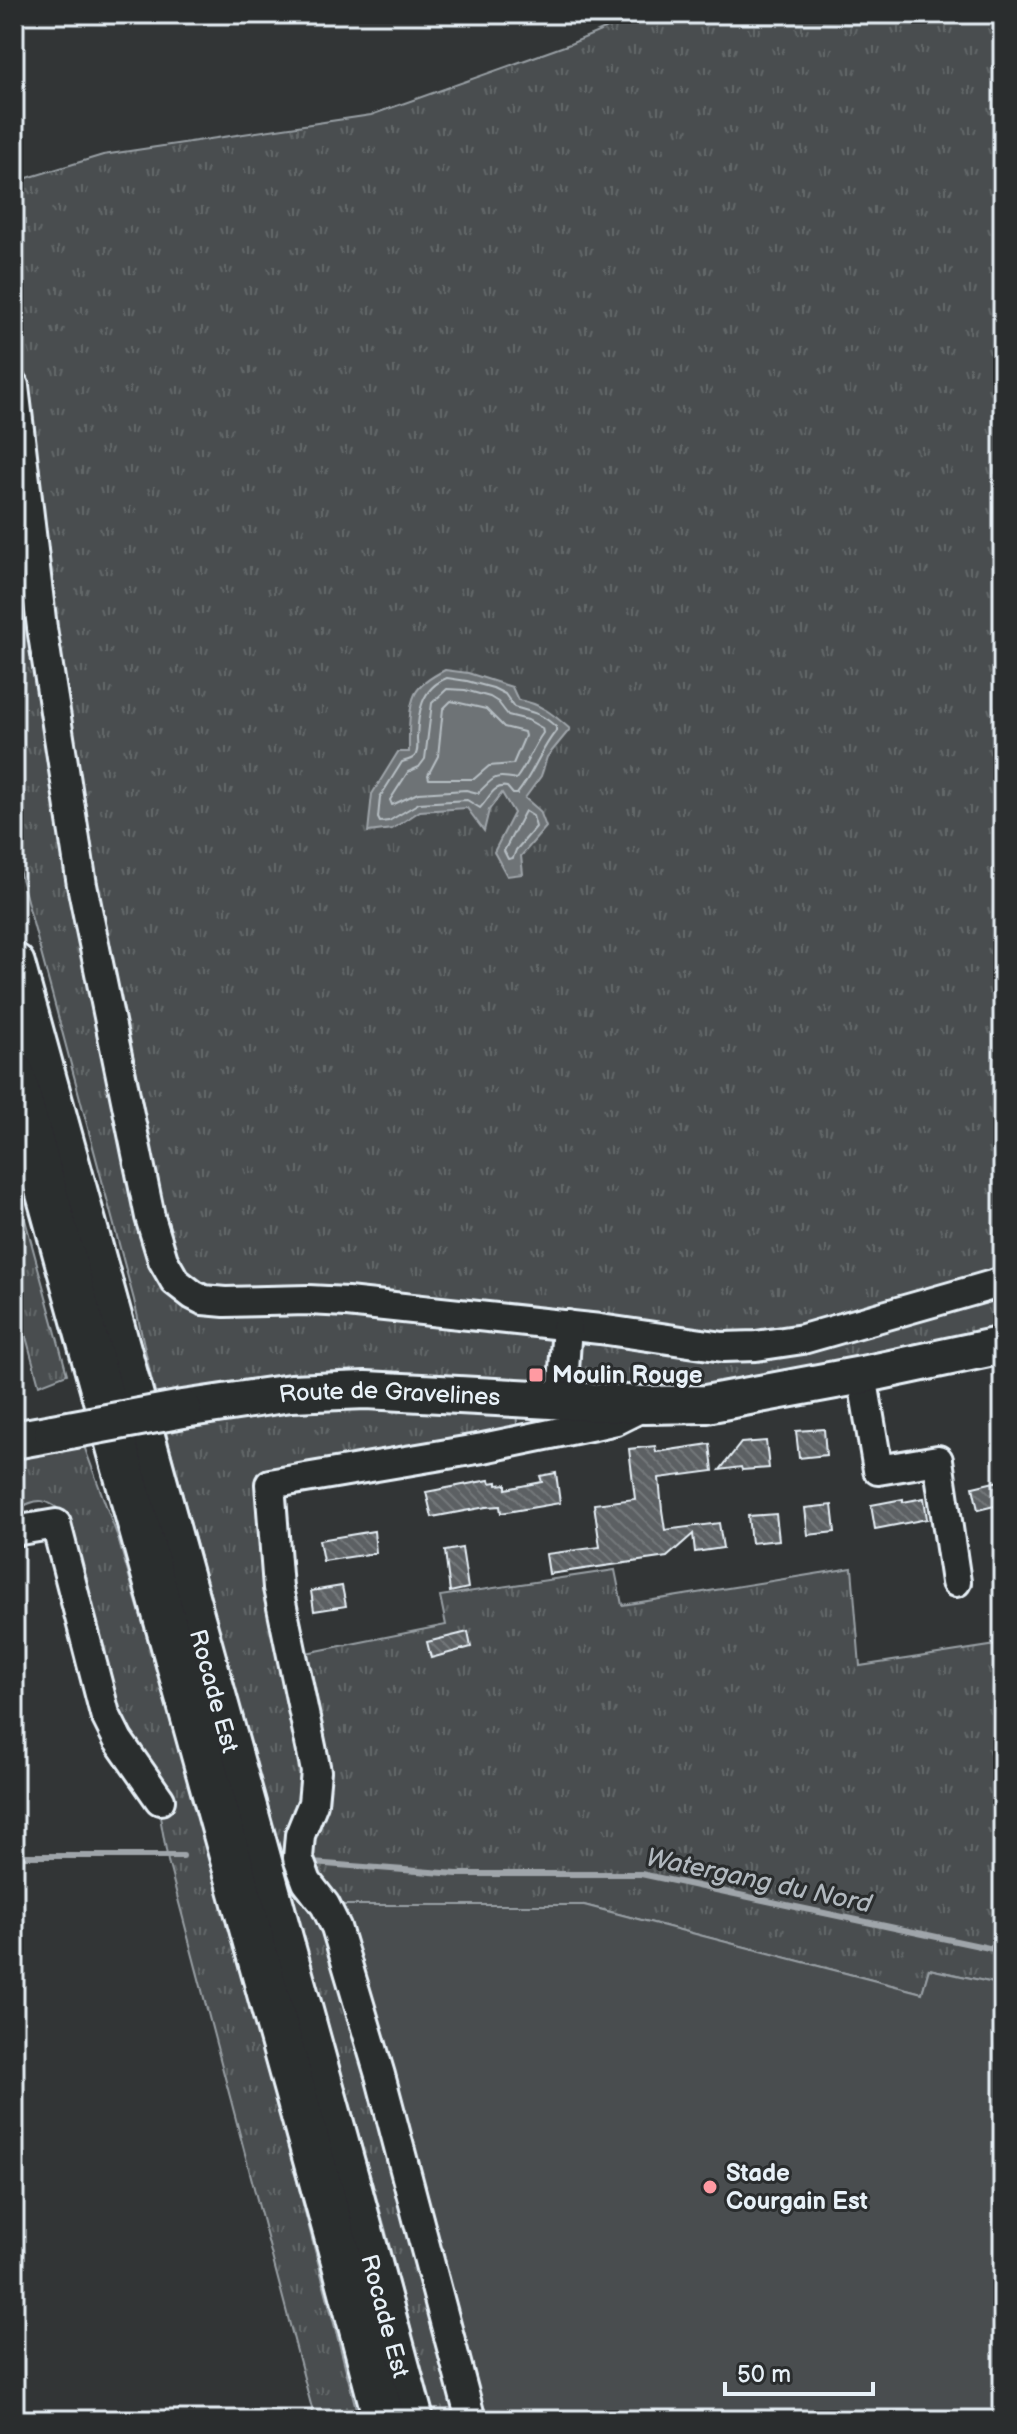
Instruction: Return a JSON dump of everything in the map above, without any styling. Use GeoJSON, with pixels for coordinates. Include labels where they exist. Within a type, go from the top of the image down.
{"type":"FeatureCollection","features":[{"type":"Feature","properties":{"kind":"highway","name":"Rocade Est"},"geometry":{"type":"LineString","coordinates":[[14,964],[413,2420]]}},
{"type":"Feature","properties":{"kind":"highway","name":"Rocade Est"},"geometry":{"type":"LineString","coordinates":[[14,1074],[384,2420]]}},
{"type":"Feature","properties":{"kind":"main road","name":"Route de Gravelines"},"geometry":{"type":"LineString","coordinates":[[14,1440],[273,1395],[348,1390],[645,1405],[720,1402],[1003,1345]]}},
{"type":"Feature","properties":{"kind":"street"},"geometry":{"type":"LineString","coordinates":[[14,386],[44,638],[82,885],[150,1217],[169,1272],[183,1289],[212,1301],[347,1302],[567,1325],[708,1346],[756,1346],[803,1339],[1003,1282]]}},
{"type":"Feature","properties":{"kind":"street"},"geometry":{"type":"LineString","coordinates":[[562,1400],[567,1325]]}},
{"type":"Feature","properties":{"kind":"street"},"geometry":{"type":"LineString","coordinates":[[862,1375],[878,1470],[938,1460],[956,1582]]}},
{"type":"Feature","properties":{"kind":"street"},"geometry":{"type":"LineString","coordinates":[[471,2420],[384,2091],[336,1927],[329,1911],[307,1882],[298,1858],[300,1835],[313,1803],[316,1771],[276,1575],[270,1484],[579,1429],[616,1420],[645,1405]]}},
{"type":"Feature","properties":{"kind":"street"},"geometry":{"type":"LineString","coordinates":[[14,1531],[56,1524],[105,1714],[118,1740],[160,1800]]}},
{"type":"Feature","properties":{"kind":"green space"},"geometry":{"type":"Polygon","coordinates":[[[640,14],[1003,14],[1003,1328],[753,1383],[707,1387],[515,1380],[517,1426],[257,1474],[261,1531],[286,1657],[446,1625],[440,1596],[615,1570],[622,1605],[852,1568],[860,1666],[1003,1644],[1003,1985],[929,1969],[922,1993],[584,1905],[479,2420],[434,2420],[386,2232],[151,1377],[134,1300],[14,852],[14,182],[103,155],[371,115],[570,44],[640,14]]]}},
{"type":"Feature","properties":{"kind":"green space"},"geometry":{"type":"Polygon","coordinates":[[[14,1179],[67,1374],[39,1385],[14,1292],[14,1179]]]}},
{"type":"Feature","properties":{"kind":"green space"},"geometry":{"type":"Polygon","coordinates":[[[81,1438],[117,1535],[229,1919],[359,2420],[315,2420],[168,1861],[151,1767],[116,1717],[68,1516],[42,1501],[14,1511],[14,1453],[81,1438]]]}},
{"type":"Feature","properties":{"kind":"green space","name":"Stade Courgain Est"},"geometry":{"type":"Polygon","coordinates":[[[339,1905],[584,1905],[922,1993],[929,1969],[1003,1985],[1003,2420],[479,2420],[339,1905]]]}},
{"type":"Feature","properties":{"kind":"water"},"geometry":{"type":"Polygon","coordinates":[[[445,670],[468,673],[512,687],[518,700],[546,710],[570,729],[547,757],[541,776],[525,798],[540,811],[546,827],[521,856],[523,874],[507,876],[494,852],[514,813],[502,793],[489,810],[484,831],[467,808],[420,811],[392,829],[368,832],[372,794],[398,752],[409,752],[410,715],[415,694],[424,683],[445,670]]]}},
{"type":"Feature","properties":{"kind":"building"},"geometry":{"type":"Polygon","coordinates":[[[824,1429],[826,1455],[799,1458],[796,1431],[824,1429]]]}},
{"type":"Feature","properties":{"kind":"building"},"geometry":{"type":"Polygon","coordinates":[[[766,1441],[769,1468],[720,1470],[741,1443],[766,1441]]]}},
{"type":"Feature","properties":{"kind":"building"},"geometry":{"type":"Polygon","coordinates":[[[710,1444],[713,1471],[659,1478],[662,1510],[665,1530],[719,1523],[723,1548],[695,1552],[693,1534],[667,1557],[549,1574],[546,1554],[600,1547],[594,1504],[635,1499],[629,1449],[655,1446],[656,1452],[710,1444]]]}},
{"type":"Feature","properties":{"kind":"building"},"geometry":{"type":"Polygon","coordinates":[[[556,1473],[560,1503],[501,1513],[500,1506],[486,1507],[432,1517],[426,1492],[489,1480],[490,1483],[497,1482],[497,1485],[506,1484],[506,1489],[542,1482],[540,1476],[556,1473]]]}},
{"type":"Feature","properties":{"kind":"building"},"geometry":{"type":"Polygon","coordinates":[[[1003,1480],[1003,1504],[978,1510],[973,1487],[1003,1480]]]}},
{"type":"Feature","properties":{"kind":"building"},"geometry":{"type":"Polygon","coordinates":[[[924,1498],[927,1519],[875,1529],[871,1505],[924,1498]]]}},
{"type":"Feature","properties":{"kind":"building"},"geometry":{"type":"Polygon","coordinates":[[[832,1505],[835,1532],[808,1535],[805,1508],[832,1505]]]}},
{"type":"Feature","properties":{"kind":"building"},"geometry":{"type":"Polygon","coordinates":[[[776,1514],[779,1540],[751,1543],[748,1516],[776,1514]]]}},
{"type":"Feature","properties":{"kind":"building"},"geometry":{"type":"Polygon","coordinates":[[[374,1531],[376,1553],[323,1561],[319,1540],[374,1531]]]}},
{"type":"Feature","properties":{"kind":"building"},"geometry":{"type":"Polygon","coordinates":[[[462,1548],[468,1588],[450,1592],[445,1551],[462,1548]]]}},
{"type":"Feature","properties":{"kind":"building"},"geometry":{"type":"Polygon","coordinates":[[[342,1586],[346,1606],[314,1611],[311,1591],[342,1586]]]}},
{"type":"Feature","properties":{"kind":"building"},"geometry":{"type":"Polygon","coordinates":[[[468,1632],[471,1647],[431,1658],[427,1642],[468,1632]]]}},
{"type":"Feature","properties":{"kind":"waterway","name":"Watergang du Nord"},"geometry":{"type":"LineString","coordinates":[[14,1856],[183,1856]]}},
{"type":"Feature","properties":{"kind":"waterway","name":"Watergang du Nord"},"geometry":{"type":"LineString","coordinates":[[312,1863],[457,1874],[641,1874],[1003,1951]]}},
{"type":"Feature","properties":{"kind":"place","name":"Moulin Rouge"},"geometry":{"type":"Point","coordinates":[536,1375]}},
{"type":"Feature","properties":{"kind":"place","name":"Stade Courgain Est"},"geometry":{"type":"Point","coordinates":[710,2187]}}]}
